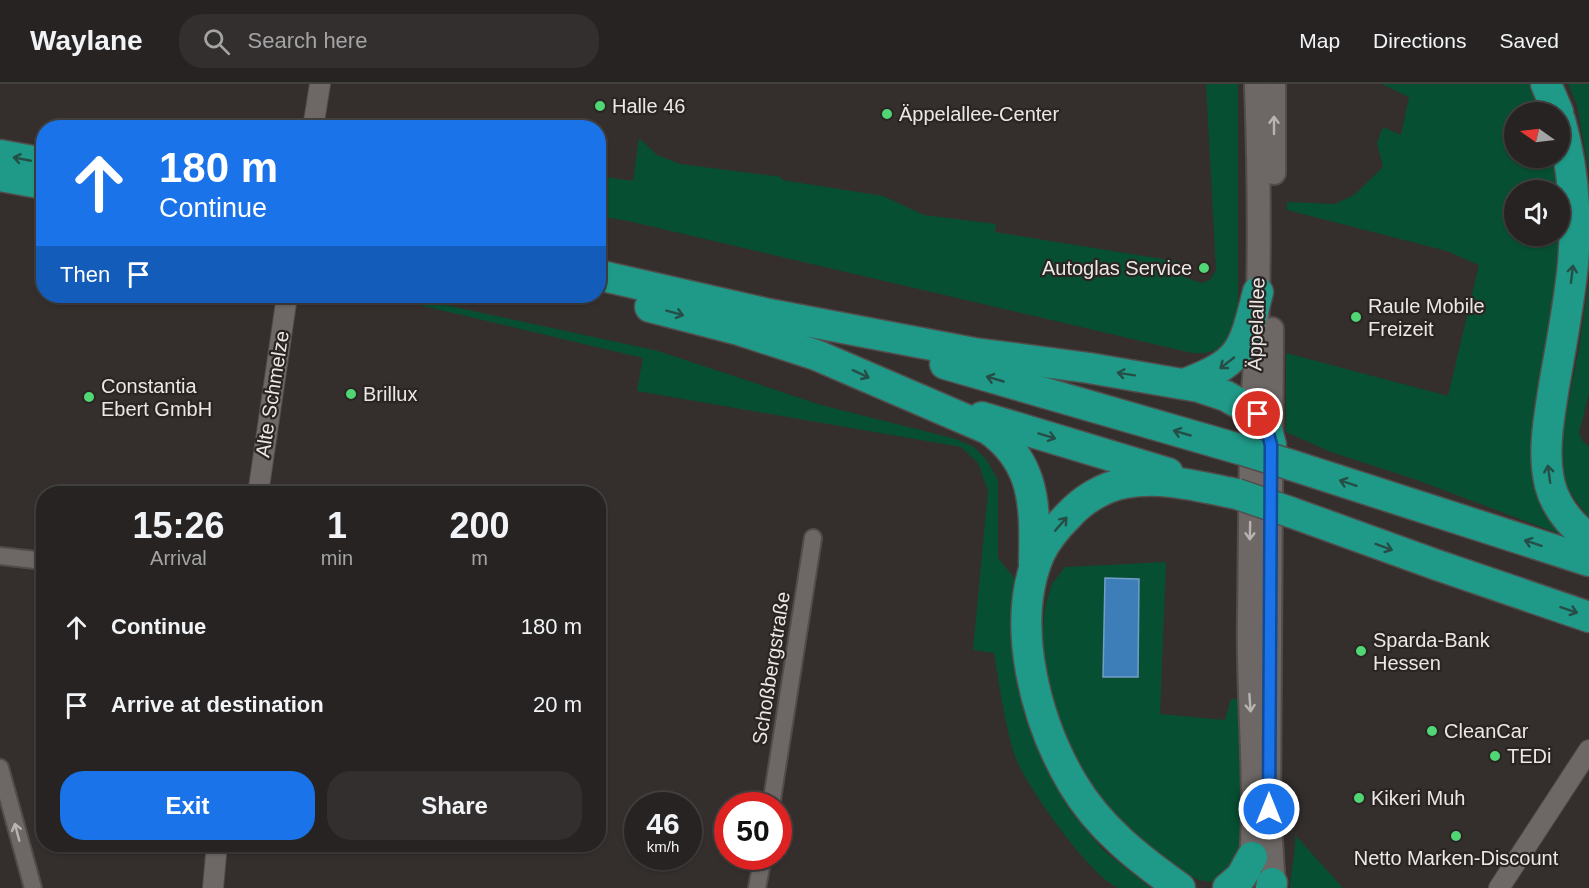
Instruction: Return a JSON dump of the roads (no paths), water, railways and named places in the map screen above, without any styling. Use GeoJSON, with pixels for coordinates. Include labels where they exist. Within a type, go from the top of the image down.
{"type":"FeatureCollection","features":[{"type":"Feature","properties":{"kind":"highway"},"geometry":{"type":"LineString","coordinates":[[1546,84],[1554,102]]}},
{"type":"Feature","properties":{"kind":"highway"},"geometry":{"type":"LineString","coordinates":[[0,155],[36,162]]}},
{"type":"Feature","properties":{"kind":"highway"},"geometry":{"type":"LineString","coordinates":[[1570,165],[1574,230],[1569,294],[1548,421],[1547,470],[1550,485],[1561,510],[1569,521],[1589,539]]}},
{"type":"Feature","properties":{"kind":"highway"},"geometry":{"type":"LineString","coordinates":[[0,176],[36,183]]}},
{"type":"Feature","properties":{"kind":"highway"},"geometry":{"type":"LineString","coordinates":[[606,277],[769,314],[974,353],[1184,384],[1213,391],[1252,410],[1263,419],[1281,455]]}},
{"type":"Feature","properties":{"kind":"highway"},"geometry":{"type":"LineString","coordinates":[[1184,384],[1225,366],[1235,357],[1249,327],[1258,292]]}},
{"type":"Feature","properties":{"kind":"highway"},"geometry":{"type":"LineString","coordinates":[[606,295],[739,330],[846,367],[988,429],[1010,447],[1028,478],[1032,497],[1033,575],[1028,618],[1028,646],[1033,682],[1042,718],[1055,752],[1082,797],[1104,825],[1145,863],[1179,888]]}},
{"type":"Feature","properties":{"kind":"highway"},"geometry":{"type":"LineString","coordinates":[[769,314],[1239,449],[1281,455],[1589,561]]}},
{"type":"Feature","properties":{"kind":"highway"},"geometry":{"type":"LineString","coordinates":[[910,396],[1237,494],[1589,617]]}},
{"type":"Feature","properties":{"kind":"highway"},"geometry":{"type":"LineString","coordinates":[[1033,575],[1040,554],[1057,527],[1083,502],[1110,487],[1132,482],[1159,481],[1237,494]]}},
{"type":"Feature","properties":{"kind":"highway"},"geometry":{"type":"LineString","coordinates":[[1228,888],[1241,877],[1252,857]]}},
{"type":"Feature","properties":{"kind":"main road","name":"Äppelallee"},"geometry":{"type":"LineString","coordinates":[[1257,84],[1258,292],[1252,410],[1249,692],[1254,771],[1252,857],[1266,887]]}},
{"type":"Feature","properties":{"kind":"main road","name":"Äppelallee"},"geometry":{"type":"LineString","coordinates":[[1266,887],[1281,455],[1274,224],[1274,84]]}},
{"type":"Feature","properties":{"kind":"street"},"geometry":{"type":"LineString","coordinates":[[314,120],[320,84]]}},
{"type":"Feature","properties":{"kind":"street","name":"Alte Schmelze"},"geometry":{"type":"LineString","coordinates":[[259,486],[286,303]]}},
{"type":"Feature","properties":{"kind":"street","name":"Schoßbergstraße"},"geometry":{"type":"LineString","coordinates":[[773,792],[813,538]]}},
{"type":"Feature","properties":{"kind":"street"},"geometry":{"type":"LineString","coordinates":[[0,556],[36,560]]}},
{"type":"Feature","properties":{"kind":"street"},"geometry":{"type":"LineString","coordinates":[[1499,888],[1589,750]]}},
{"type":"Feature","properties":{"kind":"street"},"geometry":{"type":"LineString","coordinates":[[0,768],[33,888]]}},
{"type":"Feature","properties":{"kind":"street"},"geometry":{"type":"LineString","coordinates":[[213,888],[216,852]]}},
{"type":"Feature","properties":{"kind":"street"},"geometry":{"type":"LineString","coordinates":[[758,888],[761,870]]}},
{"type":"Feature","properties":{"kind":"water"},"geometry":{"type":"Polygon","coordinates":[[[1105,578],[1139,579],[1138,677],[1103,677],[1105,578]]]}},
{"type":"Feature","properties":{"kind":"place","name":"Halle 46"},"geometry":{"type":"Point","coordinates":[600,106]}},
{"type":"Feature","properties":{"kind":"place","name":"Äppelallee-Center"},"geometry":{"type":"Point","coordinates":[887,114]}},
{"type":"Feature","properties":{"kind":"place","name":"Autoglas Service"},"geometry":{"type":"Point","coordinates":[1204,268]}},
{"type":"Feature","properties":{"kind":"place","name":"Raule Mobile Freizeit"},"geometry":{"type":"Point","coordinates":[1356,317]}},
{"type":"Feature","properties":{"kind":"place","name":"Brillux"},"geometry":{"type":"Point","coordinates":[351,394]}},
{"type":"Feature","properties":{"kind":"place","name":"Constantia Ebert GmbH"},"geometry":{"type":"Point","coordinates":[89,397]}},
{"type":"Feature","properties":{"kind":"place","name":"Sparda-Bank Hessen"},"geometry":{"type":"Point","coordinates":[1361,651]}},
{"type":"Feature","properties":{"kind":"place","name":"CleanCar"},"geometry":{"type":"Point","coordinates":[1432,731]}},
{"type":"Feature","properties":{"kind":"place","name":"TEDi"},"geometry":{"type":"Point","coordinates":[1495,756]}},
{"type":"Feature","properties":{"kind":"place","name":"Kikeri Muh"},"geometry":{"type":"Point","coordinates":[1359,798]}},
{"type":"Feature","properties":{"kind":"place","name":"Netto Marken-Discount"},"geometry":{"type":"Point","coordinates":[1456,836]}}]}
